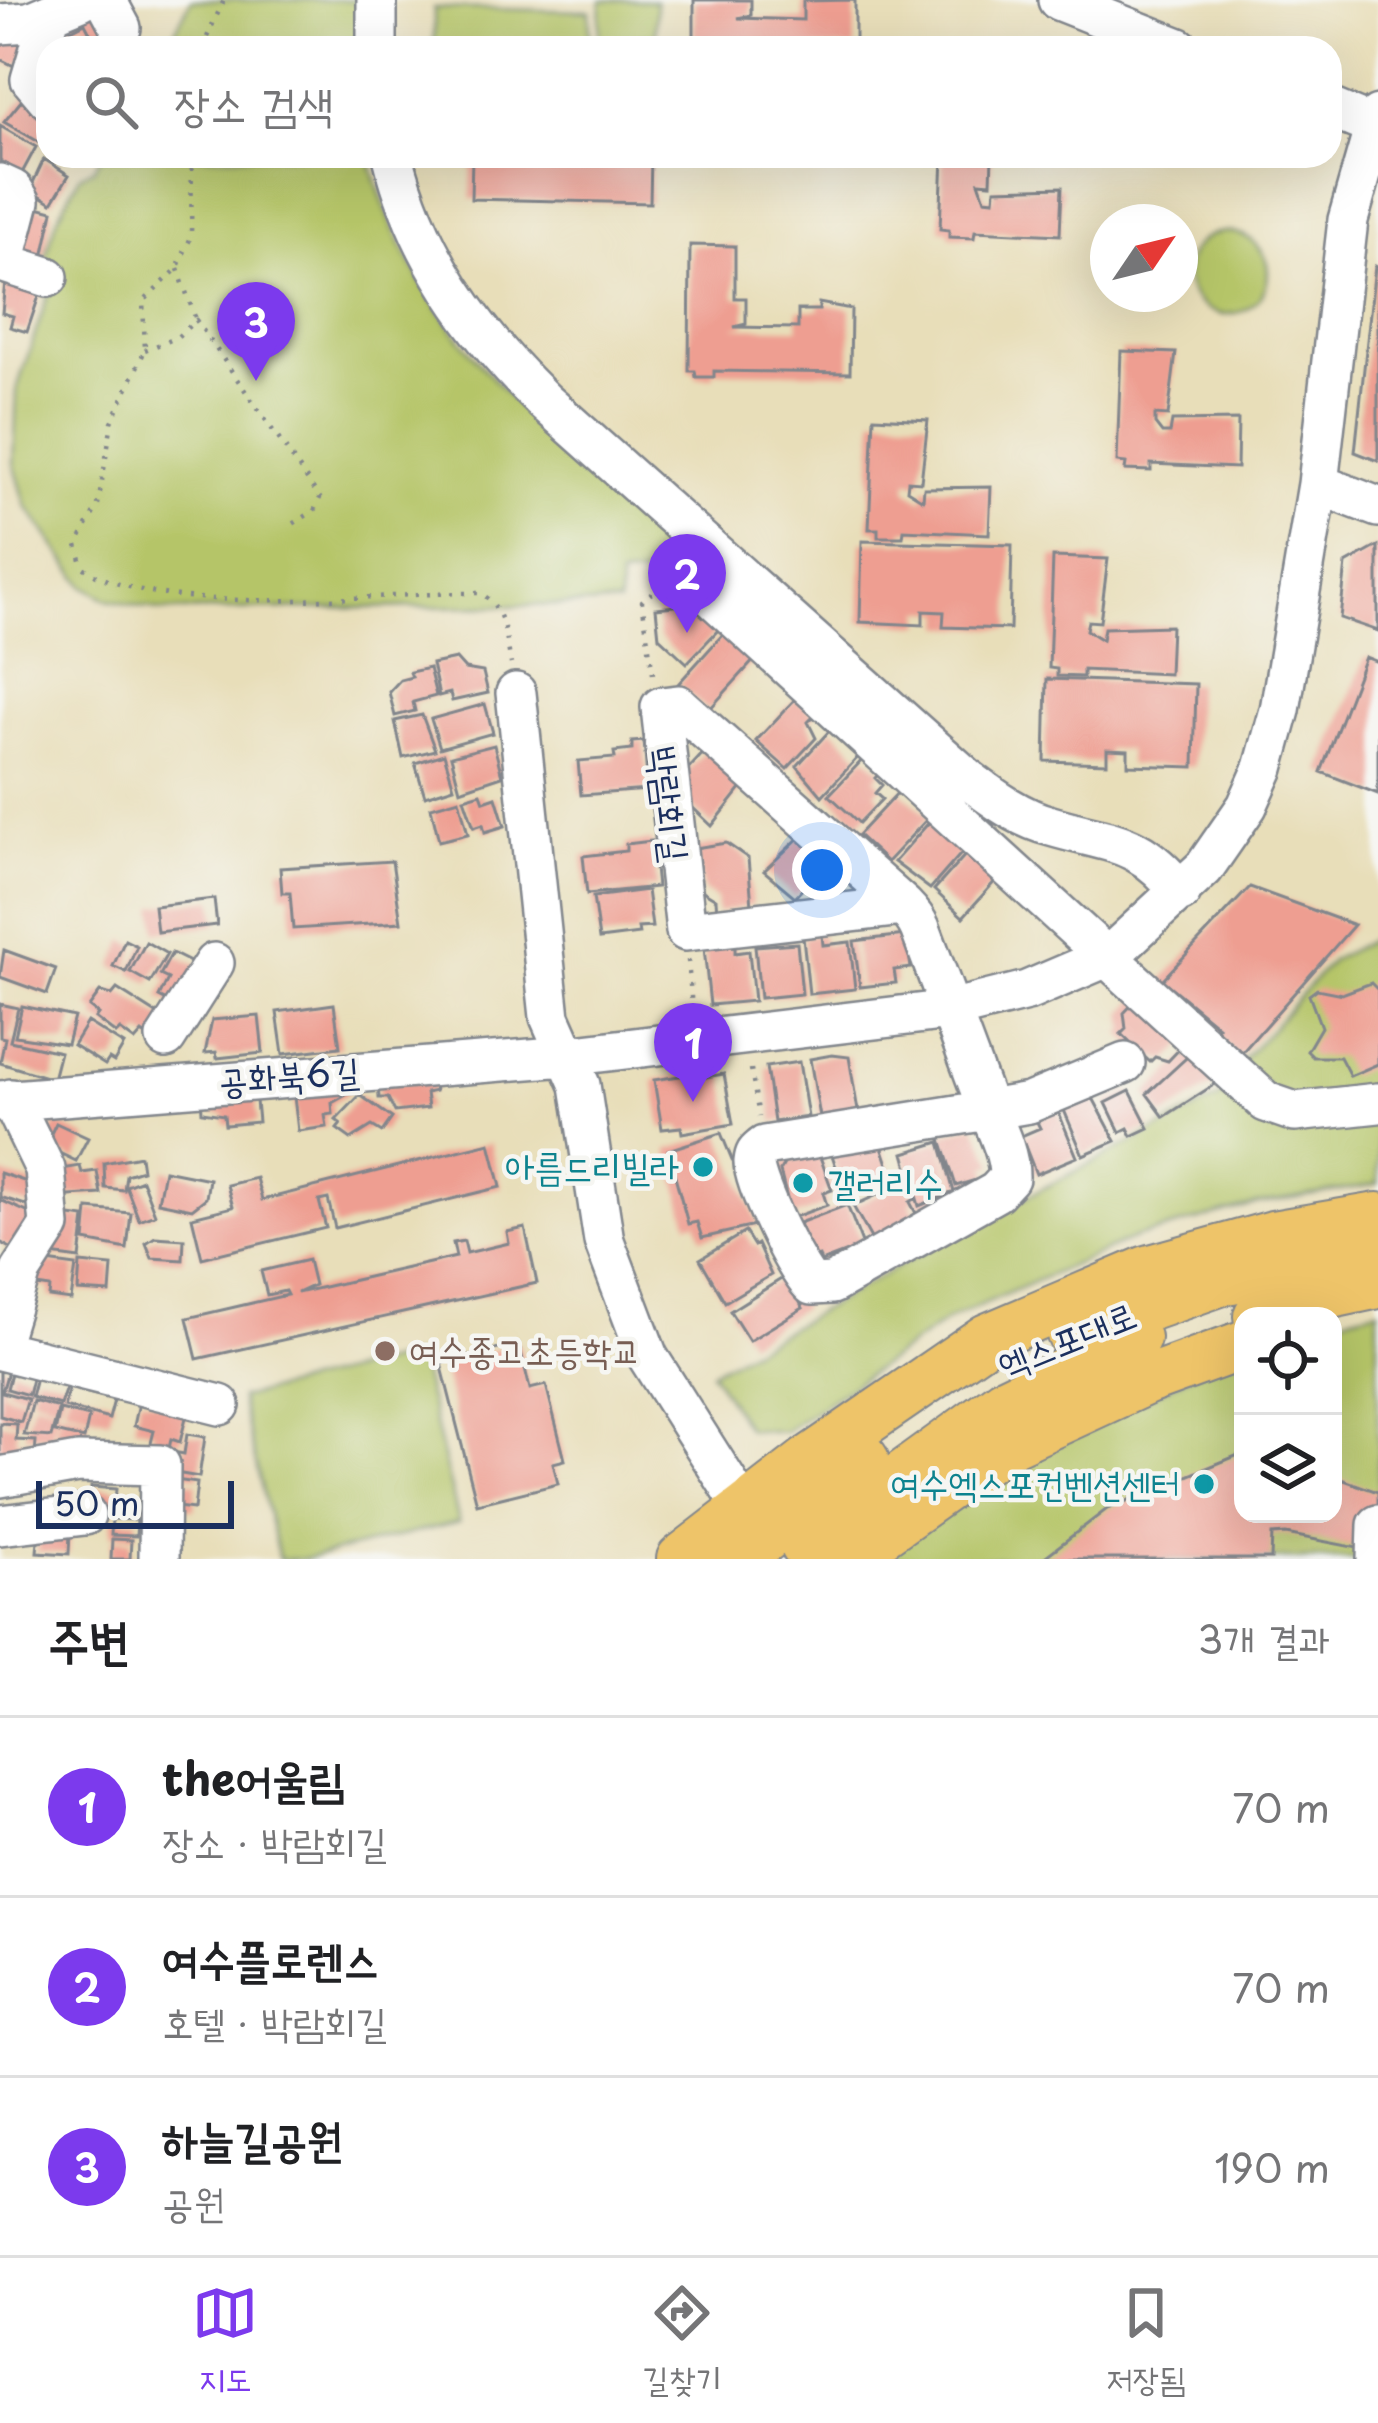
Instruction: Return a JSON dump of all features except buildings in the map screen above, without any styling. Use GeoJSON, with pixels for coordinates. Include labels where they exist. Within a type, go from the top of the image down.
{"type":"FeatureCollection","features":[{"type":"Feature","properties":{"kind":"main road"},"geometry":{"type":"LineString","coordinates":[[681,1559],[987,1338],[1147,1270],[1208,1252],[1378,1216]]}},
{"type":"Feature","properties":{"kind":"main road"},"geometry":{"type":"LineString","coordinates":[[1208,1252],[1240,1257],[1337,1239],[1378,1238]]}},
{"type":"Feature","properties":{"kind":"main road","name":"엑스포대로"},"geometry":{"type":"LineString","coordinates":[[739,1559],[941,1402],[1023,1351],[1222,1281],[1378,1249]]}},
{"type":"Feature","properties":{"kind":"main road","name":"엑스포대로"},"geometry":{"type":"LineString","coordinates":[[786,1559],[1004,1402],[1145,1334],[1266,1295],[1378,1270]]}},
{"type":"Feature","properties":{"kind":"main road"},"geometry":{"type":"LineString","coordinates":[[1278,1307],[1378,1285]]}},
{"type":"Feature","properties":{"kind":"main road"},"geometry":{"type":"LineString","coordinates":[[1342,1314],[1378,1306]]}},
{"type":"Feature","properties":{"kind":"main road"},"geometry":{"type":"LineString","coordinates":[[1171,1370],[1194,1346],[1234,1327]]}},
{"type":"Feature","properties":{"kind":"main road"},"geometry":{"type":"LineString","coordinates":[[845,1559],[1004,1446],[1171,1370],[1234,1348]]}},
{"type":"Feature","properties":{"kind":"street"},"geometry":{"type":"LineString","coordinates":[[376,36],[377,0]]}},
{"type":"Feature","properties":{"kind":"street"},"geometry":{"type":"LineString","coordinates":[[1058,0],[1149,36]]}},
{"type":"Feature","properties":{"kind":"street"},"geometry":{"type":"LineString","coordinates":[[0,24],[65,8]]}},
{"type":"Feature","properties":{"kind":"street"},"geometry":{"type":"LineString","coordinates":[[52,36],[65,8]]}},
{"type":"Feature","properties":{"kind":"street"},"geometry":{"type":"LineString","coordinates":[[568,1056],[950,1010],[1028,991],[1109,956],[1181,892],[1222,846],[1264,768],[1280,710],[1318,484],[1348,220],[1376,123],[1342,112]]}},
{"type":"Feature","properties":{"kind":"street"},"geometry":{"type":"LineString","coordinates":[[397,168],[419,234],[443,280],[504,363],[544,401],[968,779],[1050,826],[1099,834],[1135,848],[1158,863],[1181,892]]}},
{"type":"Feature","properties":{"kind":"street"},"geometry":{"type":"LineString","coordinates":[[0,184],[13,190],[20,201],[4,263],[48,277]]}},
{"type":"Feature","properties":{"kind":"street"},"geometry":{"type":"LineString","coordinates":[[1318,484],[1378,507]]}},
{"type":"Feature","properties":{"kind":"street"},"geometry":{"type":"LineString","coordinates":[[712,597],[1276,1109],[1304,1112],[1378,1103]]}},
{"type":"Feature","properties":{"kind":"street"},"geometry":{"type":"LineString","coordinates":[[516,693],[550,1017],[580,1085],[600,1220],[620,1291],[673,1404],[745,1510]]}},
{"type":"Feature","properties":{"kind":"street","name":"박람회길"},"geometry":{"type":"LineString","coordinates":[[686,931],[658,714],[665,704],[680,707],[904,906],[920,928],[1008,1164],[1007,1182],[824,1287],[812,1285],[799,1269],[760,1182],[754,1157],[764,1146]]}},
{"type":"Feature","properties":{"kind":"street"},"geometry":{"type":"LineString","coordinates":[[686,931],[904,906]]}},
{"type":"Feature","properties":{"kind":"street"},"geometry":{"type":"LineString","coordinates":[[166,1038],[214,963]]}},
{"type":"Feature","properties":{"kind":"street","name":"공화북6길"},"geometry":{"type":"LineString","coordinates":[[0,1340],[22,1271],[50,1226],[45,1169],[6,1100],[568,1056]]}},
{"type":"Feature","properties":{"kind":"street"},"geometry":{"type":"LineString","coordinates":[[764,1146],[1042,1100],[1125,1063]]}},
{"type":"Feature","properties":{"kind":"street"},"geometry":{"type":"LineString","coordinates":[[0,1350],[220,1405]]}},
{"type":"Feature","properties":{"kind":"street"},"geometry":{"type":"LineString","coordinates":[[0,1478],[78,1462],[160,1465],[159,1559]]}},
{"type":"Feature","properties":{"kind":"street"},"geometry":{"type":"LineString","coordinates":[[0,1525],[85,1515]]}},
{"type":"Feature","properties":{"kind":"street"},"geometry":{"type":"LineString","coordinates":[[1377,1559],[1378,1525]]}},
{"type":"Feature","properties":{"kind":"path"},"geometry":{"type":"LineString","coordinates":[[208,36],[224,0]]}},
{"type":"Feature","properties":{"kind":"path"},"geometry":{"type":"LineString","coordinates":[[192,168],[191,237],[177,269],[143,302],[146,350],[112,422],[98,506],[77,545],[83,567],[108,581],[178,594],[373,598],[480,593],[494,603],[500,617],[516,693]]}},
{"type":"Feature","properties":{"kind":"path"},"geometry":{"type":"LineString","coordinates":[[177,269],[196,320],[320,498],[314,512],[288,527]]}},
{"type":"Feature","properties":{"kind":"path"},"geometry":{"type":"LineString","coordinates":[[146,350],[176,338],[196,320]]}},
{"type":"Feature","properties":{"kind":"path"},"geometry":{"type":"LineString","coordinates":[[665,704],[654,680],[643,598],[653,592],[697,590],[712,597]]}},
{"type":"Feature","properties":{"kind":"path"},"geometry":{"type":"LineString","coordinates":[[686,931],[695,1041]]}},
{"type":"Feature","properties":{"kind":"path"},"geometry":{"type":"LineString","coordinates":[[746,1034],[764,1146]]}},
{"type":"Feature","properties":{"kind":"green space"},"geometry":{"type":"Polygon","coordinates":[[[191,0],[361,0],[359,36],[172,36],[191,0]]]}},
{"type":"Feature","properties":{"kind":"green space"},"geometry":{"type":"Polygon","coordinates":[[[601,0],[656,1],[655,36],[600,36],[601,0]]]}},
{"type":"Feature","properties":{"kind":"green space"},"geometry":{"type":"Polygon","coordinates":[[[434,8],[590,11],[590,36],[434,36],[434,8]]]}},
{"type":"Feature","properties":{"kind":"green space"},"geometry":{"type":"Polygon","coordinates":[[[94,168],[373,168],[391,222],[459,338],[550,438],[704,575],[620,577],[619,604],[162,611],[108,600],[84,586],[27,507],[14,464],[17,389],[48,295],[46,256],[57,219],[80,175],[94,168]]]}},
{"type":"Feature","properties":{"kind":"green space"},"geometry":{"type":"Polygon","coordinates":[[[1211,235],[1243,235],[1265,257],[1265,289],[1243,311],[1211,311],[1198,302],[1198,244],[1211,235]]]}},
{"type":"Feature","properties":{"kind":"green space"},"geometry":{"type":"Polygon","coordinates":[[[1378,936],[1378,1184],[1258,1204],[1137,1237],[949,1319],[784,1432],[747,1429],[711,1372],[977,1222],[1219,1098],[1232,1072],[1332,960],[1378,936]]]}},
{"type":"Feature","properties":{"kind":"green space"},"geometry":{"type":"Polygon","coordinates":[[[1378,1309],[1378,1559],[873,1559],[950,1500],[1234,1353],[1234,1523],[1342,1523],[1342,1318],[1378,1309]]]}},
{"type":"Feature","properties":{"kind":"green space"},"geometry":{"type":"Polygon","coordinates":[[[418,1355],[459,1522],[306,1559],[279,1559],[240,1398],[418,1355]]]}},
{"type":"Feature","properties":{"kind":"place","name":"하늘길공원"},"geometry":{"type":"Point","coordinates":[256,381]}},
{"type":"Feature","properties":{"kind":"place","name":"여수플로렌스"},"geometry":{"type":"Point","coordinates":[687,633]}},
{"type":"Feature","properties":{"kind":"place","name":"the어울림"},"geometry":{"type":"Point","coordinates":[693,1102]}},
{"type":"Feature","properties":{"kind":"place","name":"아름드리빌라"},"geometry":{"type":"Point","coordinates":[703,1167]}},
{"type":"Feature","properties":{"kind":"place","name":"갤러리수"},"geometry":{"type":"Point","coordinates":[803,1183]}},
{"type":"Feature","properties":{"kind":"place","name":"여수종고초등학교"},"geometry":{"type":"Point","coordinates":[385,1351]}},
{"type":"Feature","properties":{"kind":"place","name":"여수엑스포컨벤션센터"},"geometry":{"type":"Point","coordinates":[1204,1484]}}]}
